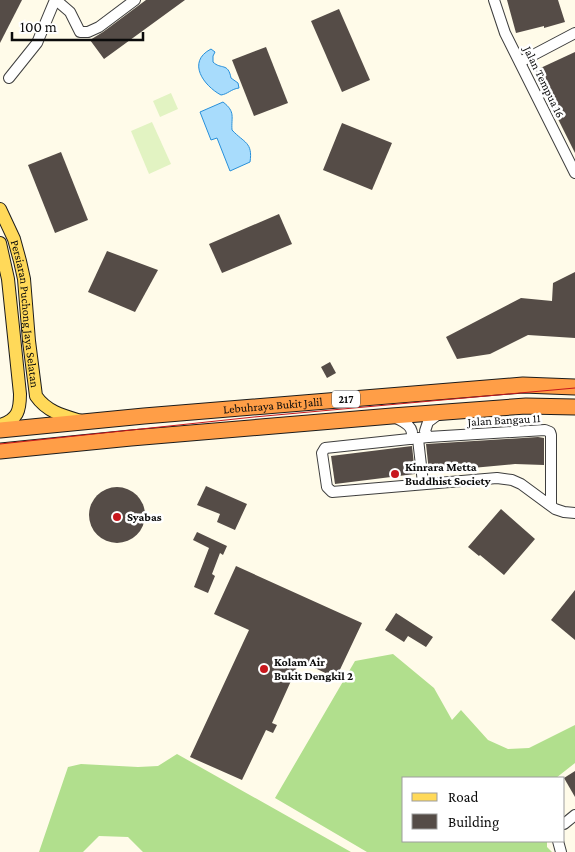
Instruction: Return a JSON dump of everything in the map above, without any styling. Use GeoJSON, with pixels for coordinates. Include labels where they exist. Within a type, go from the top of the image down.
{"type":"FeatureCollection","features":[{"type":"Feature","properties":{"kind":"highway","name":"Lebuhraya Bukit Jalil"},"geometry":{"type":"LineString","coordinates":[[0,430],[84,421],[523,385],[575,387]]}},
{"type":"Feature","properties":{"kind":"highway","name":"Lebuhraya Bukit Jalil"},"geometry":{"type":"LineString","coordinates":[[0,452],[131,438],[441,412],[526,406],[575,406]]}},
{"type":"Feature","properties":{"kind":"main road","name":"Persiaran Puchong Jaya Selatan"},"geometry":{"type":"LineString","coordinates":[[0,209],[14,239],[24,279],[36,396],[41,404],[51,411],[84,421]]}},
{"type":"Feature","properties":{"kind":"main road","name":"Persiaran Puchong Jaya Selatan"},"geometry":{"type":"LineString","coordinates":[[0,243],[8,279],[20,394],[19,410],[12,419],[0,426]]}},
{"type":"Feature","properties":{"kind":"main road"},"geometry":{"type":"LineString","coordinates":[[15,343],[29,342]]}},
{"type":"Feature","properties":{"kind":"street"},"geometry":{"type":"LineString","coordinates":[[9,78],[37,43],[55,0],[70,12],[80,32],[88,32],[99,27],[134,0]]}},
{"type":"Feature","properties":{"kind":"street","name":"Jalan Tempua 16"},"geometry":{"type":"LineString","coordinates":[[494,0],[505,33],[575,173]]}},
{"type":"Feature","properties":{"kind":"street"},"geometry":{"type":"LineString","coordinates":[[520,62],[575,33]]}},
{"type":"Feature","properties":{"kind":"street"},"geometry":{"type":"LineString","coordinates":[[423,483],[419,438],[425,431],[428,422],[441,412]]}},
{"type":"Feature","properties":{"kind":"street"},"geometry":{"type":"LineString","coordinates":[[392,416],[408,424],[412,435],[419,438]]}},
{"type":"Feature","properties":{"kind":"street","name":"Jalan Bangau 11"},"geometry":{"type":"LineString","coordinates":[[545,430],[550,432],[551,435],[550,505],[521,484],[512,480],[497,478],[332,492],[327,487],[322,453],[325,448],[419,438],[545,430]]}},
{"type":"Feature","properties":{"kind":"street"},"geometry":{"type":"LineString","coordinates":[[550,505],[564,512],[575,513]]}},
{"type":"Feature","properties":{"kind":"street"},"geometry":{"type":"LineString","coordinates":[[565,823],[575,815]]}},
{"type":"Feature","properties":{"kind":"green space"},"geometry":{"type":"Polygon","coordinates":[[[171,93],[178,109],[160,117],[153,101],[171,93]]]}},
{"type":"Feature","properties":{"kind":"green space"},"geometry":{"type":"Polygon","coordinates":[[[152,122],[171,164],[149,174],[131,131],[152,122]]]}},
{"type":"Feature","properties":{"kind":"green space"},"geometry":{"type":"Polygon","coordinates":[[[393,654],[434,688],[452,720],[461,710],[488,740],[508,749],[529,748],[575,725],[575,763],[557,777],[402,777],[402,842],[547,842],[547,847],[552,852],[367,852],[275,798],[355,661],[393,654]]]}},
{"type":"Feature","properties":{"kind":"green space"},"geometry":{"type":"Polygon","coordinates":[[[177,754],[351,852],[143,852],[128,837],[99,836],[83,852],[39,852],[68,767],[81,764],[138,767],[158,766],[177,754]]]}},
{"type":"Feature","properties":{"kind":"water"},"geometry":{"type":"Polygon","coordinates":[[[211,49],[215,52],[213,62],[228,70],[231,78],[238,83],[239,88],[221,95],[204,80],[200,74],[200,60],[211,49]]]}},
{"type":"Feature","properties":{"kind":"water"},"geometry":{"type":"Polygon","coordinates":[[[223,102],[231,112],[232,130],[247,143],[251,155],[250,162],[230,171],[217,138],[211,140],[200,112],[223,102]]]}},
{"type":"Feature","properties":{"kind":"building"},"geometry":{"type":"Polygon","coordinates":[[[0,0],[22,0],[0,43],[0,0]]]}},
{"type":"Feature","properties":{"kind":"building"},"geometry":{"type":"Polygon","coordinates":[[[146,0],[185,0],[104,59],[90,40],[146,0]]]}},
{"type":"Feature","properties":{"kind":"building"},"geometry":{"type":"Polygon","coordinates":[[[507,0],[558,0],[565,22],[516,33],[507,0]]]}},
{"type":"Feature","properties":{"kind":"building"},"geometry":{"type":"Polygon","coordinates":[[[339,9],[370,80],[342,92],[311,21],[339,9]]]}},
{"type":"Feature","properties":{"kind":"building"},"geometry":{"type":"Polygon","coordinates":[[[266,47],[288,103],[254,116],[232,60],[266,47]]]}},
{"type":"Feature","properties":{"kind":"building"},"geometry":{"type":"Polygon","coordinates":[[[575,52],[575,153],[534,71],[575,52]]]}},
{"type":"Feature","properties":{"kind":"building"},"geometry":{"type":"Polygon","coordinates":[[[342,123],[392,143],[372,190],[323,170],[342,123]]]}},
{"type":"Feature","properties":{"kind":"building"},"geometry":{"type":"Polygon","coordinates":[[[61,152],[88,220],[55,233],[28,165],[61,152]]]}},
{"type":"Feature","properties":{"kind":"building"},"geometry":{"type":"Polygon","coordinates":[[[279,214],[292,244],[222,273],[209,244],[279,214]]]}},
{"type":"Feature","properties":{"kind":"building"},"geometry":{"type":"Polygon","coordinates":[[[107,251],[158,270],[135,312],[88,292],[107,251]]]}},
{"type":"Feature","properties":{"kind":"building"},"geometry":{"type":"Polygon","coordinates":[[[575,272],[575,338],[528,335],[490,354],[457,359],[446,337],[521,298],[552,301],[553,283],[575,272]]]}},
{"type":"Feature","properties":{"kind":"building"},"geometry":{"type":"Polygon","coordinates":[[[330,362],[336,373],[327,378],[321,367],[330,362]]]}},
{"type":"Feature","properties":{"kind":"building"},"geometry":{"type":"Polygon","coordinates":[[[544,438],[544,465],[515,464],[429,472],[426,444],[544,438]]]}},
{"type":"Feature","properties":{"kind":"building"},"geometry":{"type":"Polygon","coordinates":[[[412,446],[415,474],[335,484],[331,456],[412,446]]]}},
{"type":"Feature","properties":{"kind":"building"},"geometry":{"type":"Polygon","coordinates":[[[206,486],[247,504],[235,530],[217,522],[220,514],[197,505],[206,486]]]}},
{"type":"Feature","properties":{"kind":"building","name":"Syabas"},"geometry":{"type":"Polygon","coordinates":[[[117,487],[128,489],[137,495],[143,504],[145,515],[143,526],[137,535],[128,541],[117,543],[106,541],[97,535],[91,526],[89,515],[91,504],[97,495],[106,489],[117,487]]]}},
{"type":"Feature","properties":{"kind":"building"},"geometry":{"type":"Polygon","coordinates":[[[501,509],[535,539],[504,575],[468,547],[501,509]]]}},
{"type":"Feature","properties":{"kind":"building"},"geometry":{"type":"Polygon","coordinates":[[[197,532],[227,546],[223,555],[220,553],[212,574],[215,576],[208,593],[194,587],[209,548],[193,540],[197,532]]]}},
{"type":"Feature","properties":{"kind":"building","name":"Kolam Air Bukit Dengkil 2"},"geometry":{"type":"Polygon","coordinates":[[[236,566],[362,623],[336,678],[300,661],[272,723],[277,725],[273,733],[266,730],[242,780],[190,757],[249,630],[214,614],[236,566]]]}},
{"type":"Feature","properties":{"kind":"building"},"geometry":{"type":"Polygon","coordinates":[[[575,590],[575,640],[551,620],[575,590]]]}},
{"type":"Feature","properties":{"kind":"building"},"geometry":{"type":"Polygon","coordinates":[[[396,613],[433,637],[426,647],[408,636],[404,642],[385,630],[396,613]]]}},
{"type":"Feature","properties":{"kind":"building"},"geometry":{"type":"Polygon","coordinates":[[[575,771],[575,797],[565,780],[565,777],[575,771]]]}},
{"type":"Feature","properties":{"kind":"tram line"},"geometry":{"type":"LineString","coordinates":[[0,444],[254,417],[575,388]]}},
{"type":"Feature","properties":{"kind":"place","name":"Kinrara Metta Buddhist Society"},"geometry":{"type":"Point","coordinates":[395,474]}},
{"type":"Feature","properties":{"kind":"place","name":"Syabas"},"geometry":{"type":"Point","coordinates":[117,517]}},
{"type":"Feature","properties":{"kind":"place","name":"Kolam Air Bukit Dengkil 2"},"geometry":{"type":"Point","coordinates":[264,669]}}]}
